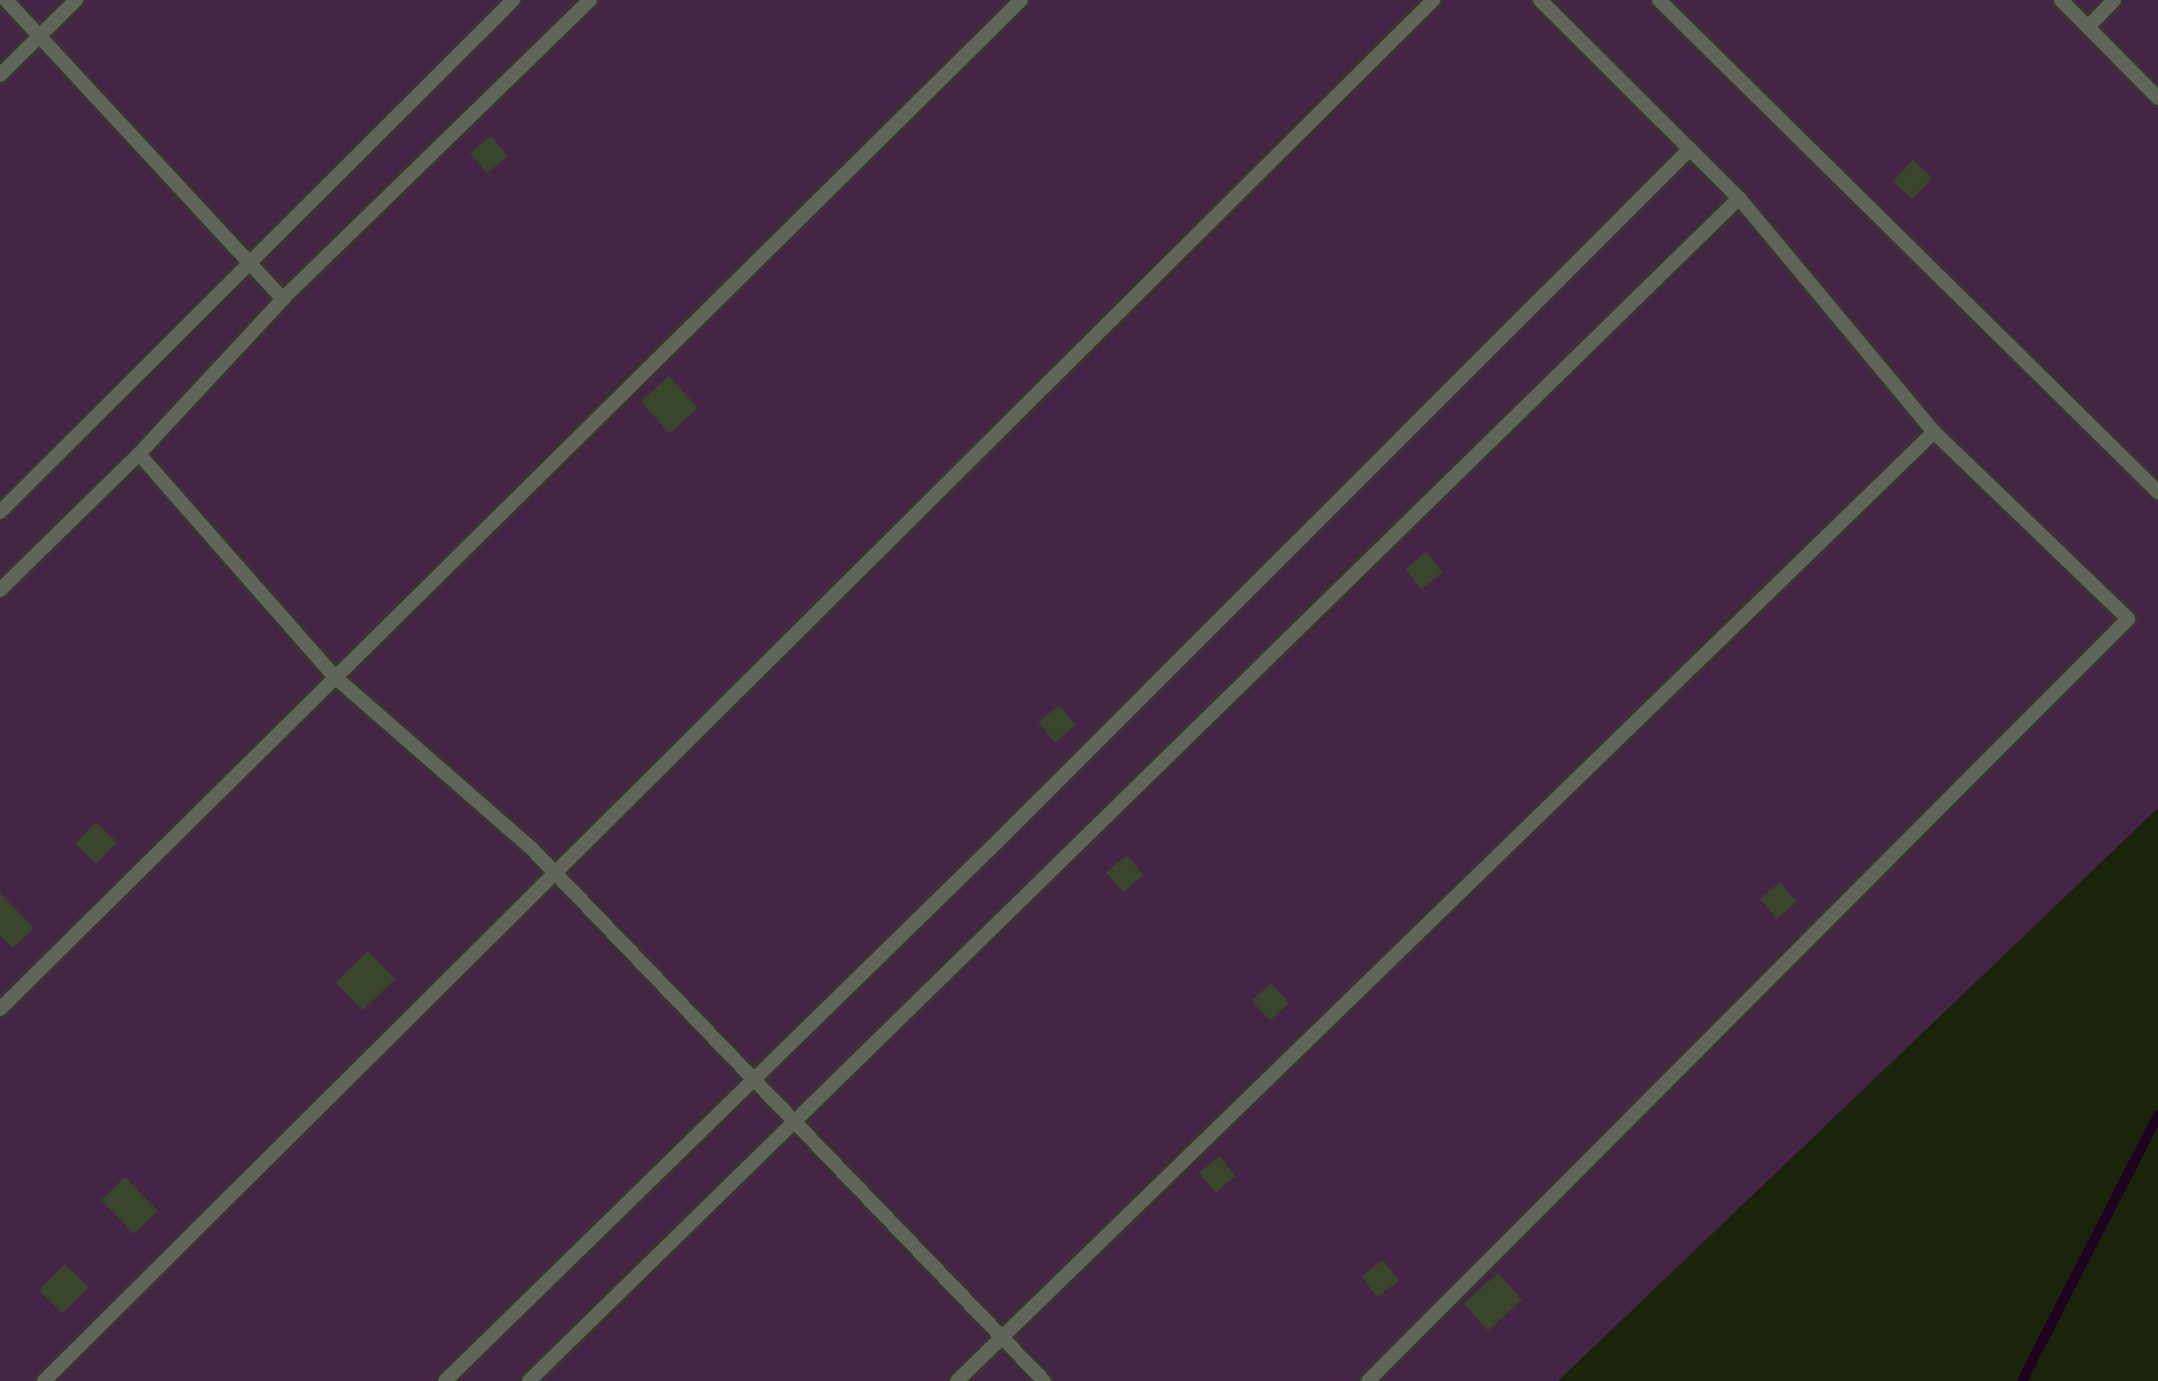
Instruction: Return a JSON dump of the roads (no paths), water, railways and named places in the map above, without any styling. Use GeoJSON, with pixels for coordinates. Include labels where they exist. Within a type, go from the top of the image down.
{"type":"FeatureCollection","features":[{"type":"Feature","properties":{"kind":"lane"},"geometry":{"type":"LineString","coordinates":[[6,0],[283,299]]}},
{"type":"Feature","properties":{"kind":"lane"},"geometry":{"type":"LineString","coordinates":[[0,75],[76,0]]}},
{"type":"Feature","properties":{"kind":"lane"},"geometry":{"type":"LineString","coordinates":[[0,513],[252,264],[513,0]]}},
{"type":"Feature","properties":{"kind":"lane"},"geometry":{"type":"LineString","coordinates":[[0,590],[139,454],[283,299],[590,0]]}},
{"type":"Feature","properties":{"kind":"lane"},"geometry":{"type":"LineString","coordinates":[[0,1009],[1021,0]]}},
{"type":"Feature","properties":{"kind":"lane"},"geometry":{"type":"LineString","coordinates":[[44,1381],[1433,0]]}},
{"type":"Feature","properties":{"kind":"lane"},"geometry":{"type":"LineString","coordinates":[[1368,1381],[2128,619],[1934,432],[1739,198],[1540,0]]}},
{"type":"Feature","properties":{"kind":"lane"},"geometry":{"type":"LineString","coordinates":[[1659,0],[2158,492]]}},
{"type":"Feature","properties":{"kind":"lane"},"geometry":{"type":"LineString","coordinates":[[2061,0],[2158,98]]}},
{"type":"Feature","properties":{"kind":"lane"},"geometry":{"type":"LineString","coordinates":[[2089,26],[2114,0]]}},
{"type":"Feature","properties":{"kind":"lane"},"geometry":{"type":"LineString","coordinates":[[445,1381],[756,1079],[1690,149]]}},
{"type":"Feature","properties":{"kind":"lane"},"geometry":{"type":"LineString","coordinates":[[529,1381],[797,1122],[1739,198]]}},
{"type":"Feature","properties":{"kind":"lane"},"geometry":{"type":"LineString","coordinates":[[957,1381],[1934,432]]}},
{"type":"Feature","properties":{"kind":"lane"},"geometry":{"type":"LineString","coordinates":[[139,454],[335,677],[555,872],[1044,1381]]}},
{"type":"Feature","properties":{"kind":"waterway"},"geometry":{"type":"LineString","coordinates":[[2022,1381],[2158,1115]]}}]}
